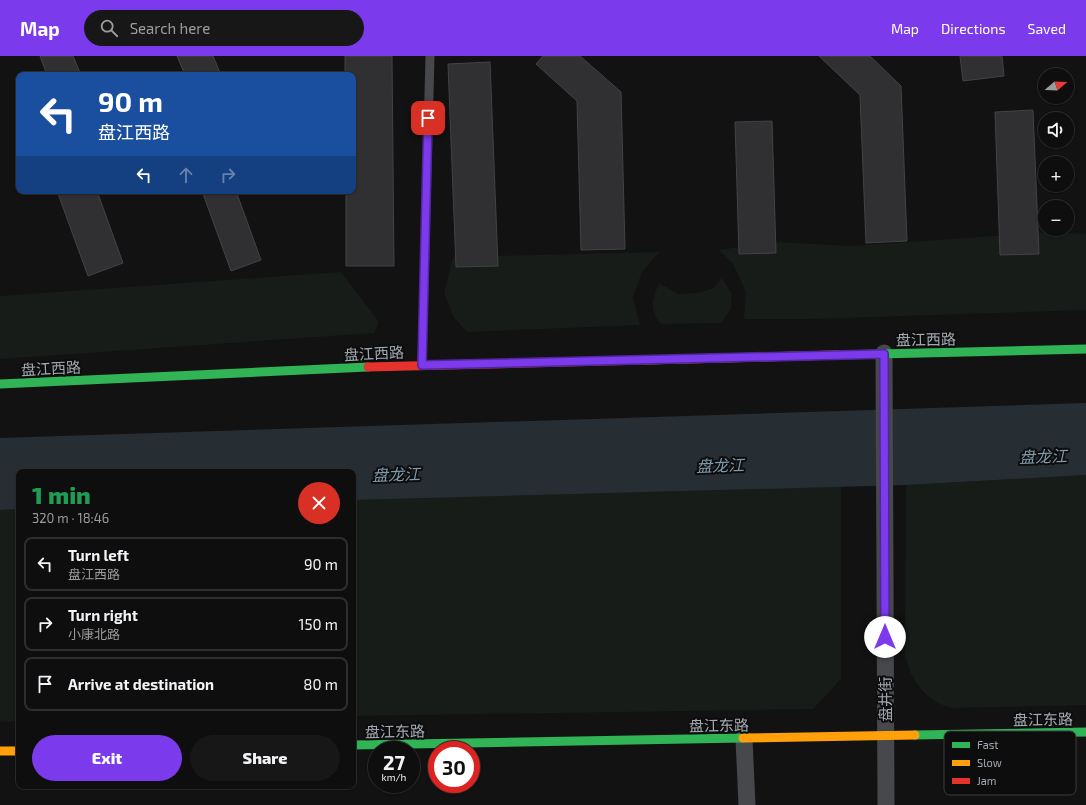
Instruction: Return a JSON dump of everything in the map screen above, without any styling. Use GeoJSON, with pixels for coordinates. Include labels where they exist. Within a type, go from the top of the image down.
{"type":"FeatureCollection","features":[{"type":"Feature","properties":{"kind":"street","name":"盘江西路"},"geometry":{"type":"LineString","coordinates":[[0,384],[422,365],[1086,349]]}},
{"type":"Feature","properties":{"kind":"street","name":"盘井街"},"geometry":{"type":"LineString","coordinates":[[884,354],[886,805]]}},
{"type":"Feature","properties":{"kind":"street","name":"盘江东路"},"geometry":{"type":"LineString","coordinates":[[1076,732],[1086,732]]}},
{"type":"Feature","properties":{"kind":"street","name":"盘江东路"},"geometry":{"type":"LineString","coordinates":[[356,745],[944,735]]}},
{"type":"Feature","properties":{"kind":"street"},"geometry":{"type":"LineString","coordinates":[[744,738],[747,805]]}},
{"type":"Feature","properties":{"kind":"street"},"geometry":{"type":"LineString","coordinates":[[0,752],[16,751]]}},
{"type":"Feature","properties":{"kind":"lane"},"geometry":{"type":"LineString","coordinates":[[422,365],[430,56]]}},
{"type":"Feature","properties":{"kind":"shaded area"},"geometry":{"type":"Polygon","coordinates":[[[1038,233],[1038,236],[1074,236],[1074,233],[1086,234],[1086,310],[811,319],[744,319],[746,292],[733,264],[719,250],[773,242],[853,246],[1038,233]]]}},
{"type":"Feature","properties":{"kind":"shaded area"},"geometry":{"type":"Polygon","coordinates":[[[659,252],[642,272],[633,297],[640,325],[467,332],[454,318],[444,293],[453,257],[659,252]]]}},
{"type":"Feature","properties":{"kind":"shaded area"},"geometry":{"type":"Polygon","coordinates":[[[341,272],[379,322],[374,333],[0,359],[0,296],[341,272]]]}},
{"type":"Feature","properties":{"kind":"shaded area"},"geometry":{"type":"Polygon","coordinates":[[[722,278],[731,293],[731,309],[721,323],[661,324],[657,319],[653,309],[653,299],[659,283],[678,294],[697,293],[712,289],[722,278]]]}},
{"type":"Feature","properties":{"kind":"shaded area"},"geometry":{"type":"Polygon","coordinates":[[[1086,475],[1086,705],[953,708],[935,701],[921,689],[911,673],[905,655],[906,485],[1086,475]]]}},
{"type":"Feature","properties":{"kind":"shaded area"},"geometry":{"type":"Polygon","coordinates":[[[841,486],[841,679],[813,709],[356,716],[356,500],[841,486]]]}},
{"type":"Feature","properties":{"kind":"shaded area"},"geometry":{"type":"Polygon","coordinates":[[[16,509],[16,721],[0,722],[0,510],[16,509]]]}},
{"type":"Feature","properties":{"kind":"water","name":"盘龙江"},"geometry":{"type":"Polygon","coordinates":[[[1086,403],[1086,475],[906,485],[356,500],[356,469],[16,469],[16,509],[0,510],[0,438],[1086,403]]]}},
{"type":"Feature","properties":{"kind":"building"},"geometry":{"type":"Polygon","coordinates":[[[40,56],[73,56],[80,72],[46,72],[40,56]]]}},
{"type":"Feature","properties":{"kind":"building"},"geometry":{"type":"Polygon","coordinates":[[[177,56],[213,56],[220,72],[184,72],[177,56]]]}},
{"type":"Feature","properties":{"kind":"building"},"geometry":{"type":"Polygon","coordinates":[[[345,56],[392,56],[394,266],[346,266],[346,194],[356,194],[356,72],[345,72],[345,56]]]}},
{"type":"Feature","properties":{"kind":"building"},"geometry":{"type":"Polygon","coordinates":[[[543,56],[580,56],[621,92],[625,249],[581,250],[577,101],[536,64],[543,56]]]}},
{"type":"Feature","properties":{"kind":"building"},"geometry":{"type":"Polygon","coordinates":[[[819,56],[870,56],[901,86],[907,241],[866,243],[860,95],[819,56]]]}},
{"type":"Feature","properties":{"kind":"building"},"geometry":{"type":"Polygon","coordinates":[[[960,56],[1002,56],[1004,76],[963,81],[960,56]]]}},
{"type":"Feature","properties":{"kind":"building"},"geometry":{"type":"Polygon","coordinates":[[[490,62],[498,266],[456,267],[448,64],[490,62]]]}},
{"type":"Feature","properties":{"kind":"building"},"geometry":{"type":"Polygon","coordinates":[[[1033,110],[1039,254],[1000,255],[995,112],[1033,110]]]}},
{"type":"Feature","properties":{"kind":"building"},"geometry":{"type":"Polygon","coordinates":[[[772,121],[776,253],[739,254],[735,122],[772,121]]]}},
{"type":"Feature","properties":{"kind":"building"},"geometry":{"type":"Polygon","coordinates":[[[58,194],[98,194],[123,263],[88,276],[58,194]]]}},
{"type":"Feature","properties":{"kind":"building"},"geometry":{"type":"Polygon","coordinates":[[[203,194],[237,194],[261,260],[231,271],[203,194]]]}},
{"type":"Feature","properties":{"kind":"traffic: fast"},"geometry":{"type":"LineString","coordinates":[[836,355],[1086,349]]}},
{"type":"Feature","properties":{"kind":"traffic: fast"},"geometry":{"type":"LineString","coordinates":[[0,384],[368,367]]}},
{"type":"Feature","properties":{"kind":"traffic: fast"},"geometry":{"type":"LineString","coordinates":[[1076,732],[1086,732]]}},
{"type":"Feature","properties":{"kind":"traffic: fast"},"geometry":{"type":"LineString","coordinates":[[915,735],[944,734]]}},
{"type":"Feature","properties":{"kind":"traffic: fast"},"geometry":{"type":"LineString","coordinates":[[356,745],[743,738]]}},
{"type":"Feature","properties":{"kind":"traffic: slow"},"geometry":{"type":"LineString","coordinates":[[646,360],[836,355]]}},
{"type":"Feature","properties":{"kind":"traffic: slow"},"geometry":{"type":"LineString","coordinates":[[743,738],[915,735]]}},
{"type":"Feature","properties":{"kind":"traffic: slow"},"geometry":{"type":"LineString","coordinates":[[0,751],[16,751]]}},
{"type":"Feature","properties":{"kind":"traffic: jam"},"geometry":{"type":"LineString","coordinates":[[368,367],[646,360]]}},
{"type":"Feature","properties":{"kind":"route"},"geometry":{"type":"LineString","coordinates":[[428,118],[422,365],[884,354],[885,637]]}}]}
